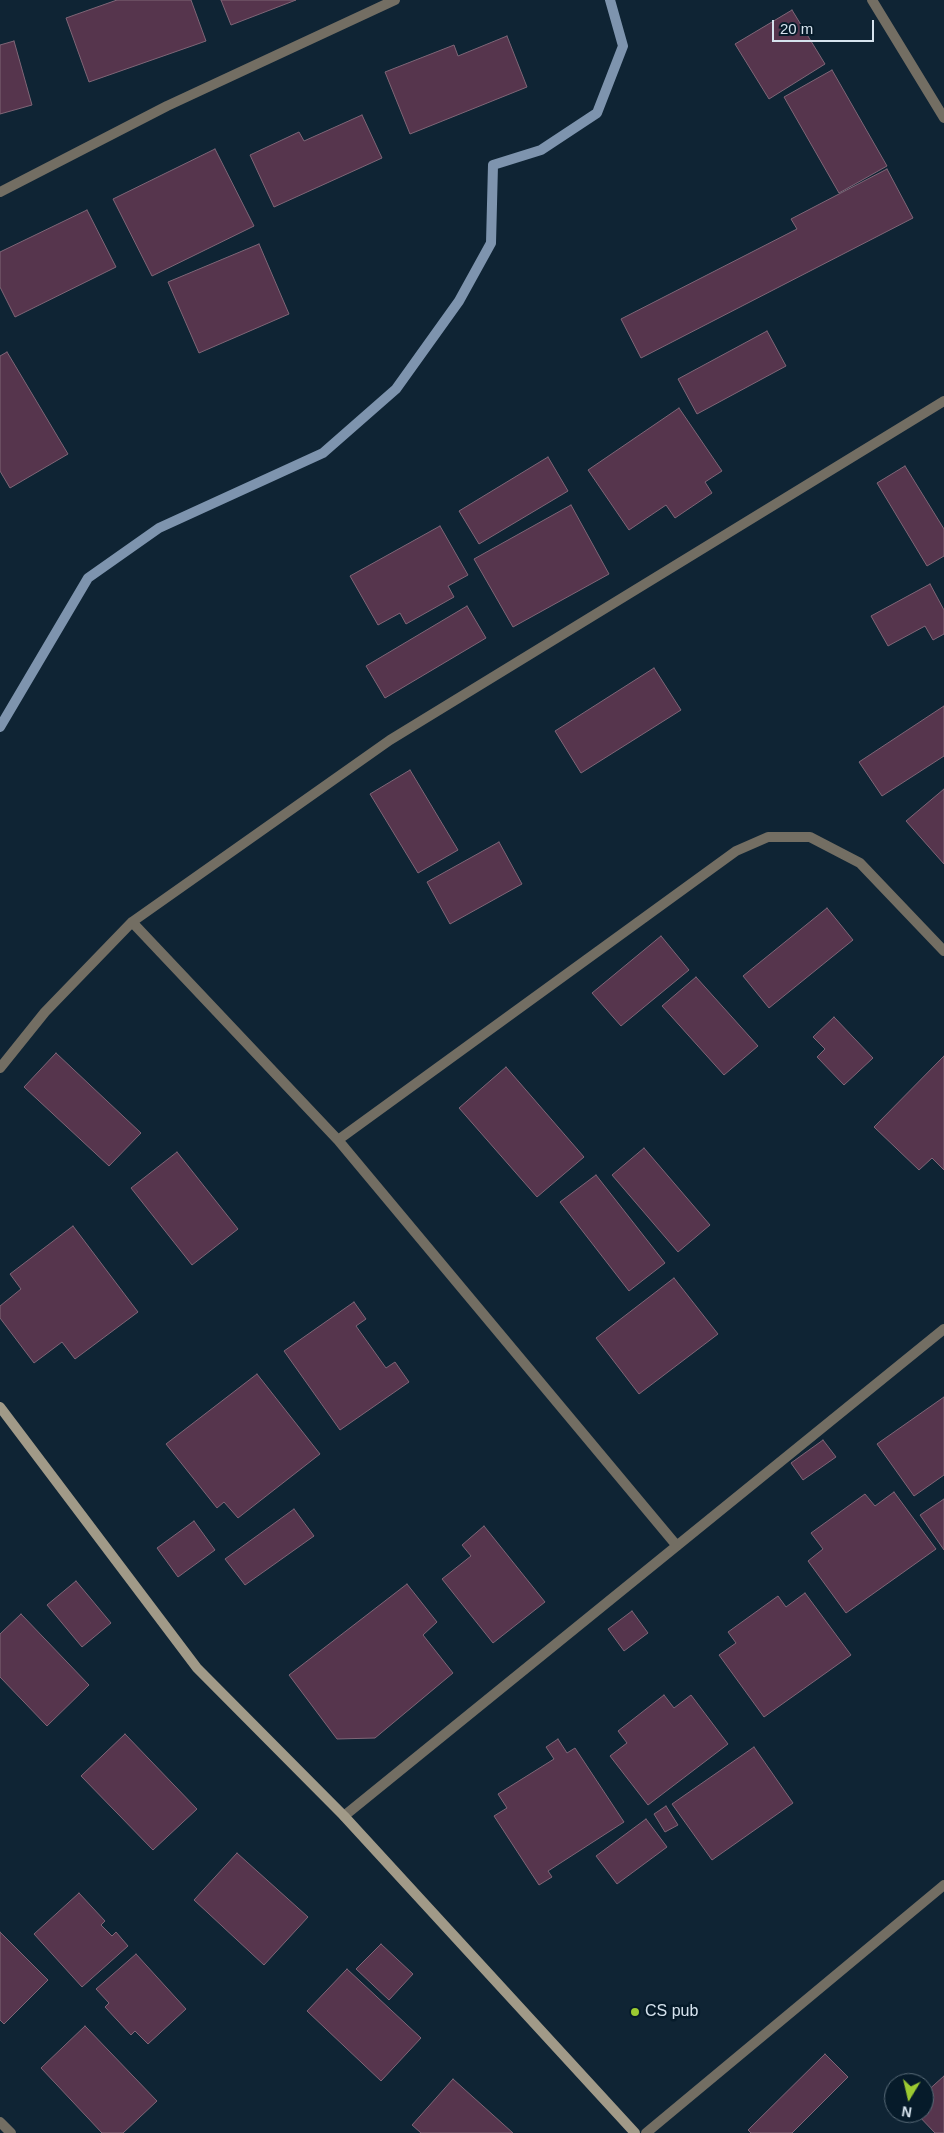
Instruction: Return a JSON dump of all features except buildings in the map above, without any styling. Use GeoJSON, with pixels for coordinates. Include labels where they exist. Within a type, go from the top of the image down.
{"type":"FeatureCollection","features":[{"type":"Feature","properties":{"kind":"street"},"geometry":{"type":"LineString","coordinates":[[0,192],[167,106],[396,0]]}},
{"type":"Feature","properties":{"kind":"street"},"geometry":{"type":"LineString","coordinates":[[872,0],[944,118]]}},
{"type":"Feature","properties":{"kind":"street"},"geometry":{"type":"LineString","coordinates":[[0,1068],[45,1012],[132,922],[390,740],[944,401]]}},
{"type":"Feature","properties":{"kind":"street"},"geometry":{"type":"LineString","coordinates":[[338,1140],[736,852],[768,837],[810,837],[860,863],[944,951]]}},
{"type":"Feature","properties":{"kind":"street"},"geometry":{"type":"LineString","coordinates":[[132,922],[338,1140],[677,1546]]}},
{"type":"Feature","properties":{"kind":"street"},"geometry":{"type":"LineString","coordinates":[[344,1816],[944,1329]]}},
{"type":"Feature","properties":{"kind":"street"},"geometry":{"type":"LineString","coordinates":[[0,1407],[198,1668],[344,1816],[635,2133]]}},
{"type":"Feature","properties":{"kind":"street"},"geometry":{"type":"LineString","coordinates":[[646,2133],[944,1885]]}},
{"type":"Feature","properties":{"kind":"street"},"geometry":{"type":"LineString","coordinates":[[0,2122],[11,2133]]}},
{"type":"Feature","properties":{"kind":"waterway"},"geometry":{"type":"LineString","coordinates":[[0,727],[88,578],[159,528],[323,453],[396,389],[459,301],[491,243],[493,165],[541,150],[597,113],[623,46],[610,0]]}},
{"type":"Feature","properties":{"kind":"place","name":"CS pub"},"geometry":{"type":"Point","coordinates":[635,2012]}}]}
